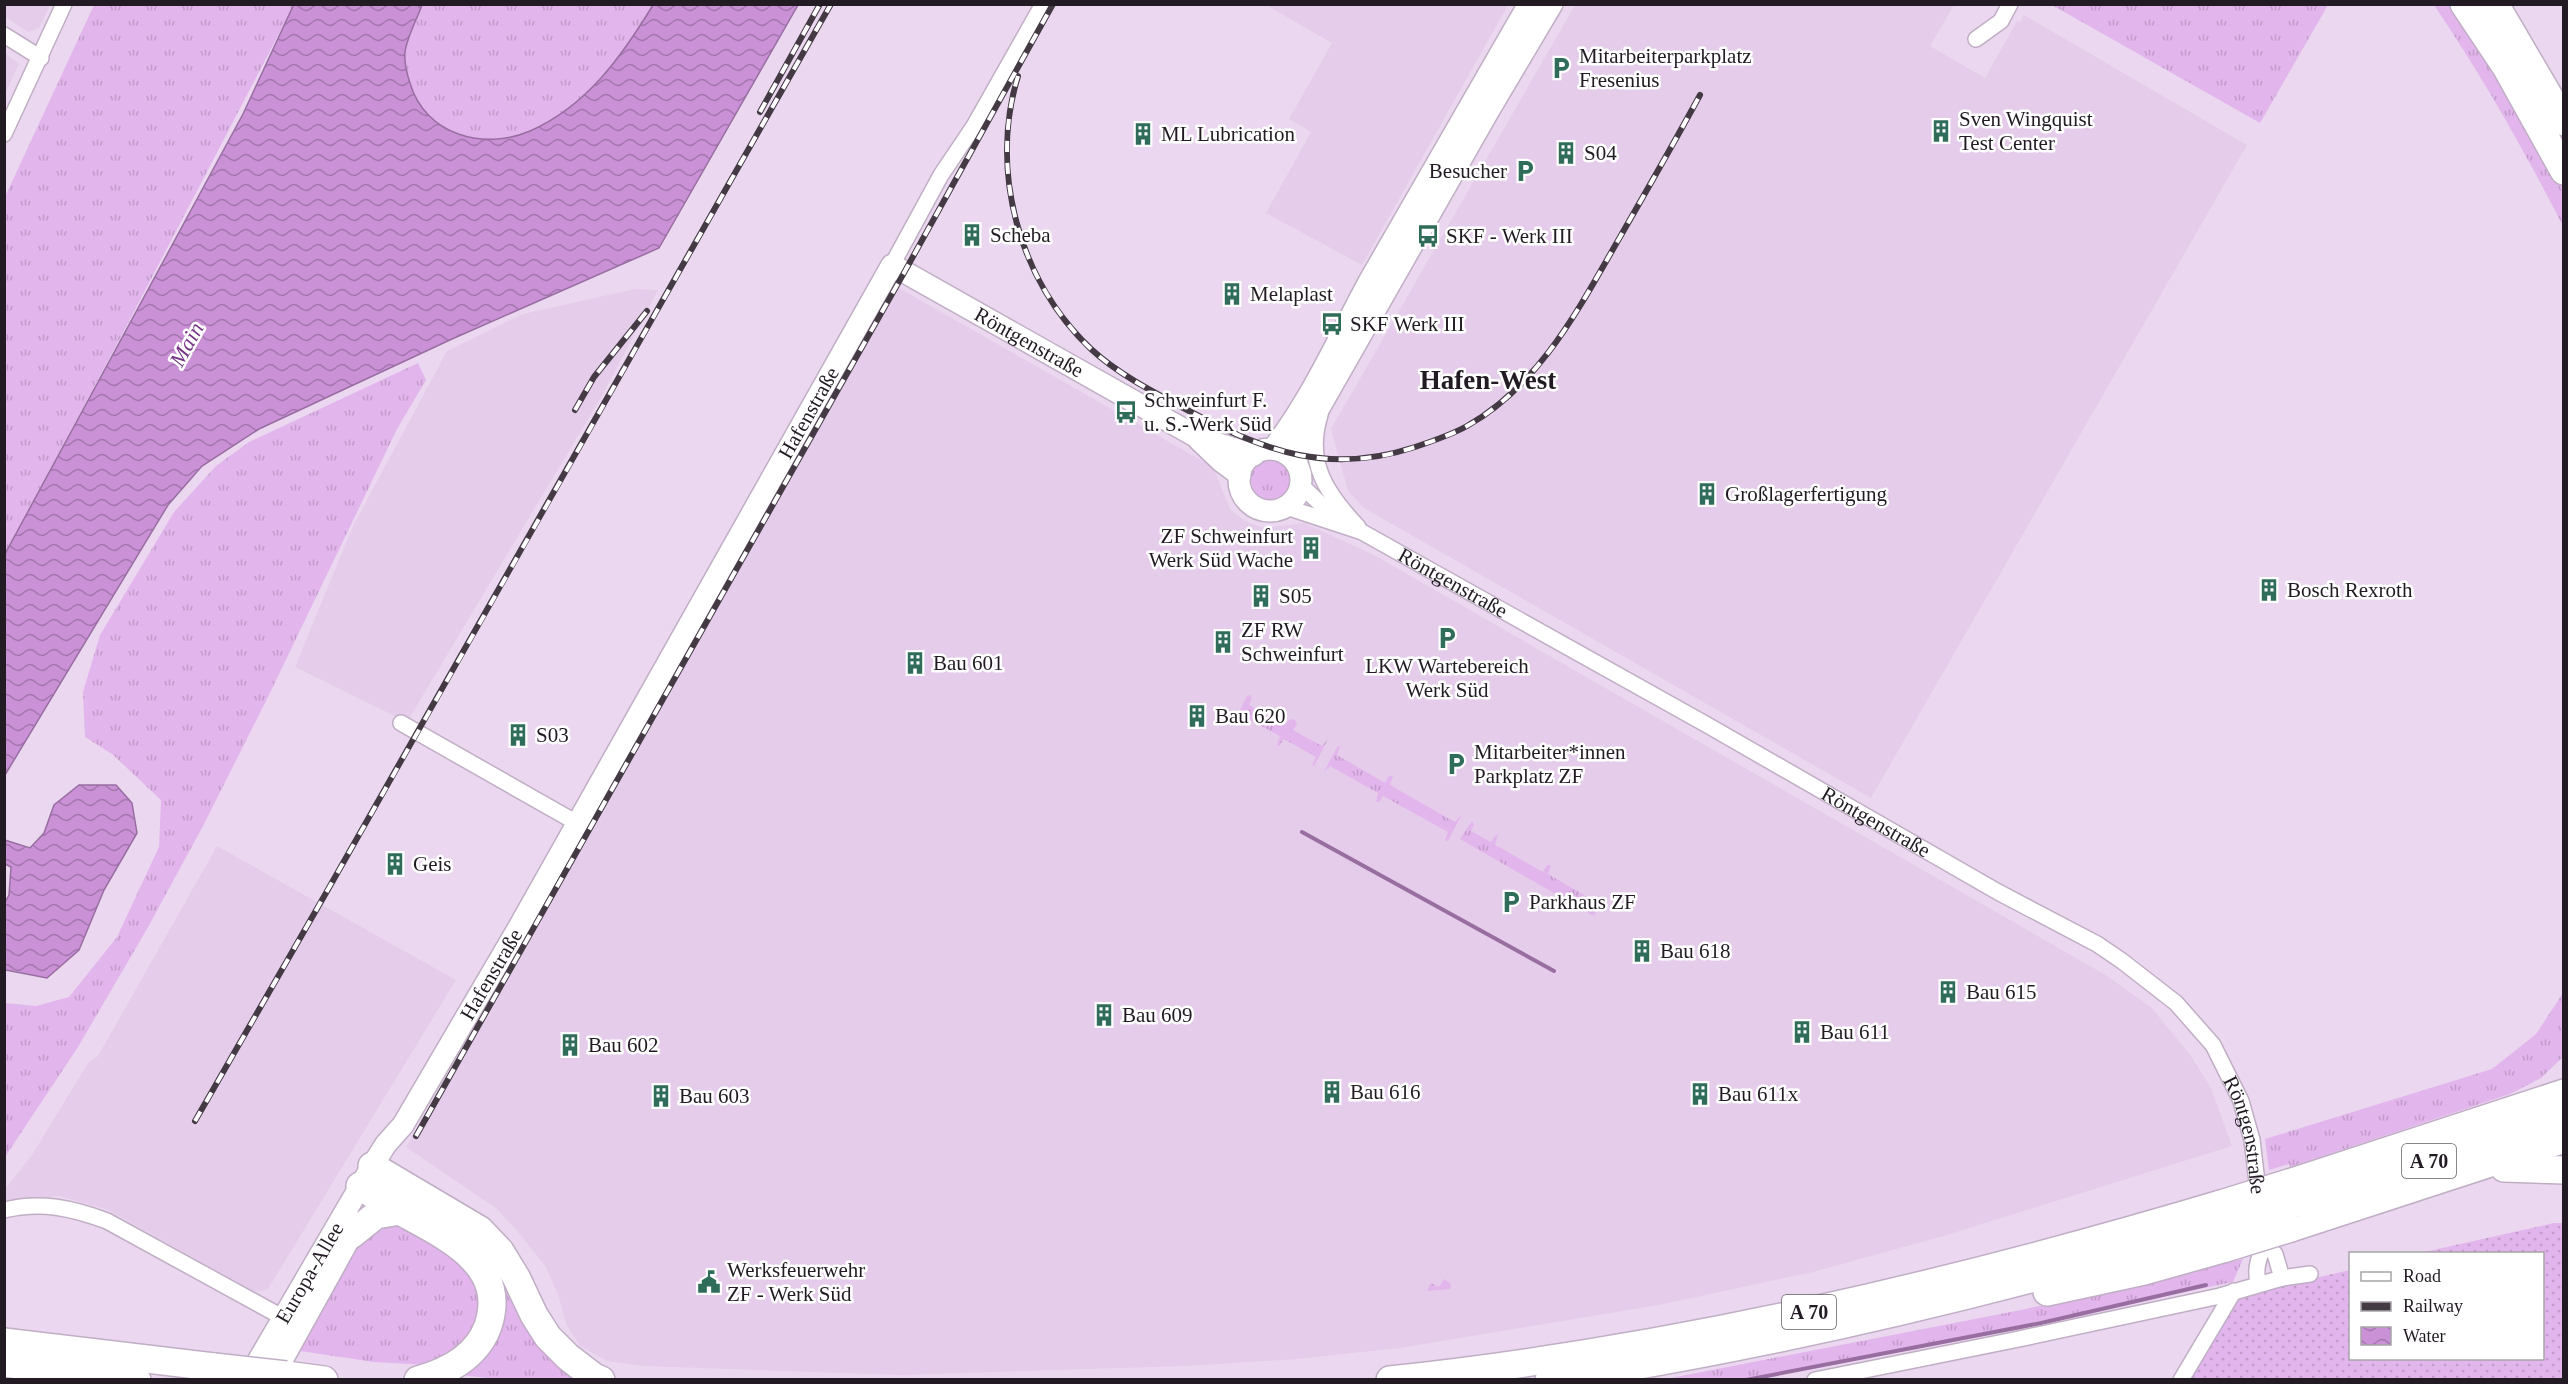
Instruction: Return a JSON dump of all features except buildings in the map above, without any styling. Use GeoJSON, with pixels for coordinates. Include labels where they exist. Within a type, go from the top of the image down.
{"type":"FeatureCollection","features":[{"type":"Feature","properties":{"kind":"highway"},"geometry":{"type":"LineString","coordinates":[[2464,4],[2506,67],[2564,171]]}},
{"type":"Feature","properties":{"kind":"highway"},"geometry":{"type":"LineString","coordinates":[[2495,4],[2564,122]]}},
{"type":"Feature","properties":{"kind":"highway"},"geometry":{"type":"LineString","coordinates":[[2512,1111],[2564,1072]]}},
{"type":"Feature","properties":{"kind":"highway","name":"A 70"},"geometry":{"type":"LineString","coordinates":[[2292,1205],[2512,1111],[2564,1093]]}},
{"type":"Feature","properties":{"kind":"highway","name":"A 70"},"geometry":{"type":"LineString","coordinates":[[1549,1380],[1690,1356],[1933,1304],[2050,1275],[2292,1205],[2422,1164],[2564,1114]]}},
{"type":"Feature","properties":{"kind":"highway"},"geometry":{"type":"LineString","coordinates":[[2223,1225],[2292,1205],[2473,1169],[2564,1139]]}},
{"type":"Feature","properties":{"kind":"highway"},"geometry":{"type":"LineString","coordinates":[[2473,1169],[2521,1167],[2564,1170]]}},
{"type":"Feature","properties":{"kind":"highway"},"geometry":{"type":"LineString","coordinates":[[373,1180],[400,1211],[452,1240],[469,1253],[484,1274],[489,1287],[490,1318],[478,1346],[464,1360],[418,1380]]}},
{"type":"Feature","properties":{"kind":"highway"},"geometry":{"type":"LineString","coordinates":[[373,1180],[480,1230],[500,1251],[516,1276],[534,1315],[548,1337],[568,1357],[601,1380]]}},
{"type":"Feature","properties":{"kind":"highway"},"geometry":{"type":"LineString","coordinates":[[351,1235],[376,1215],[400,1211]]}},
{"type":"Feature","properties":{"kind":"highway","name":"A 70"},"geometry":{"type":"LineString","coordinates":[[1390,1380],[1584,1353],[1756,1323],[1987,1270],[2223,1225]]}},
{"type":"Feature","properties":{"kind":"highway"},"geometry":{"type":"LineString","coordinates":[[4,1342],[214,1367],[278,1377],[324,1380]]}},
{"type":"Feature","properties":{"kind":"highway"},"geometry":{"type":"LineString","coordinates":[[4,1363],[137,1380]]}},
{"type":"Feature","properties":{"kind":"street"},"geometry":{"type":"LineString","coordinates":[[4,134],[64,4]]}},
{"type":"Feature","properties":{"kind":"street","name":"Hafenstraße"},"geometry":{"type":"LineString","coordinates":[[373,1180],[398,1150],[403,1125],[577,823],[941,175],[974,126],[1043,4]]}},
{"type":"Feature","properties":{"kind":"street"},"geometry":{"type":"LineString","coordinates":[[1263,452],[1289,455],[1296,463],[1301,485],[1293,501],[1286,507],[1266,511],[1256,507],[1243,495],[1240,475],[1245,463],[1263,452],[1310,395],[1363,314],[1449,160],[1529,4]]}},
{"type":"Feature","properties":{"kind":"street"},"geometry":{"type":"LineString","coordinates":[[1449,160],[1552,4]]}},
{"type":"Feature","properties":{"kind":"street"},"geometry":{"type":"LineString","coordinates":[[1976,39],[2001,21],[2010,4]]}},
{"type":"Feature","properties":{"kind":"street"},"geometry":{"type":"LineString","coordinates":[[4,35],[41,58]]}},
{"type":"Feature","properties":{"kind":"street","name":"Röntgenstraße"},"geometry":{"type":"LineString","coordinates":[[892,265],[1197,437],[1221,461],[1240,475]]}},
{"type":"Feature","properties":{"kind":"street"},"geometry":{"type":"LineString","coordinates":[[1296,463],[1302,438],[1323,403],[1363,314]]}},
{"type":"Feature","properties":{"kind":"street"},"geometry":{"type":"LineString","coordinates":[[1323,403],[1317,423],[1318,470],[1335,503],[1362,532]]}},
{"type":"Feature","properties":{"kind":"street","name":"Röntgenstraße"},"geometry":{"type":"LineString","coordinates":[[1197,437],[1263,452]]}},
{"type":"Feature","properties":{"kind":"street","name":"Röntgenstraße"},"geometry":{"type":"LineString","coordinates":[[1301,485],[1339,522]]}},
{"type":"Feature","properties":{"kind":"street","name":"Röntgenstraße"},"geometry":{"type":"LineString","coordinates":[[1286,507],[1339,522],[1362,532],[1690,715],[1988,886],[2097,944],[2136,971],[2175,1003],[2213,1046],[2241,1101],[2252,1140],[2265,1245],[2257,1258],[2258,1283]]}},
{"type":"Feature","properties":{"kind":"street"},"geometry":{"type":"LineString","coordinates":[[402,723],[577,823]]}},
{"type":"Feature","properties":{"kind":"street","name":"Europa-Allee"},"geometry":{"type":"LineString","coordinates":[[278,1377],[351,1235],[373,1180]]}},
{"type":"Feature","properties":{"kind":"street","name":"Europa-Allee"},"geometry":{"type":"LineString","coordinates":[[248,1380],[282,1317],[373,1180]]}},
{"type":"Feature","properties":{"kind":"street"},"geometry":{"type":"LineString","coordinates":[[4,1210],[18,1206],[50,1205],[78,1210],[107,1221],[282,1317]]}},
{"type":"Feature","properties":{"kind":"street","name":"Röntgenstraße"},"geometry":{"type":"LineString","coordinates":[[2265,1245],[2275,1254],[2282,1278]]}},
{"type":"Feature","properties":{"kind":"street"},"geometry":{"type":"LineString","coordinates":[[1815,1380],[2014,1340],[2234,1291],[2258,1283],[2310,1274]]}},
{"type":"Feature","properties":{"kind":"street"},"geometry":{"type":"LineString","coordinates":[[2181,1380],[2234,1291]]}},
{"type":"Feature","properties":{"kind":"shaded area"},"geometry":{"type":"Polygon","coordinates":[[[5,4],[50,5],[39,28],[28,32],[5,17],[5,4]]]}},
{"type":"Feature","properties":{"kind":"shaded area"},"geometry":{"type":"Polygon","coordinates":[[[1266,5],[1508,5],[1362,265],[1266,213],[1311,132],[1289,119],[1332,43],[1266,5]]]}},
{"type":"Feature","properties":{"kind":"shaded area"},"geometry":{"type":"Polygon","coordinates":[[[1575,5],[1954,5],[1930,46],[1985,78],[2017,21],[2020,22],[2024,15],[2247,145],[1871,798],[1364,508],[1348,491],[1331,429],[1575,5]]]}},
{"type":"Feature","properties":{"kind":"shaded area"},"geometry":{"type":"Polygon","coordinates":[[[5,53],[19,64],[5,94],[5,53]]]}},
{"type":"Feature","properties":{"kind":"shaded area"},"geometry":{"type":"Polygon","coordinates":[[[892,284],[1213,467],[1230,509],[1245,521],[1264,528],[1304,523],[1372,554],[2104,974],[2151,1007],[2191,1056],[2211,1088],[2232,1146],[1947,1235],[1813,1272],[1659,1305],[1400,1348],[1297,1359],[1187,1366],[900,1375],[643,1366],[607,1361],[580,1346],[566,1324],[559,1297],[546,1267],[518,1232],[497,1209],[406,1147],[892,284]]]}},
{"type":"Feature","properties":{"kind":"shaded area"},"geometry":{"type":"Polygon","coordinates":[[[635,289],[658,290],[603,394],[407,722],[295,667],[353,526],[447,351],[523,314],[635,289]]]}},
{"type":"Feature","properties":{"kind":"shaded area"},"geometry":{"type":"Polygon","coordinates":[[[217,846],[456,980],[268,1289],[262,1291],[253,1291],[108,1210],[60,1196],[5,1200],[5,1189],[32,1155],[88,1063],[98,1056],[217,846]]]}},
{"type":"Feature","properties":{"kind":"green space"},"geometry":{"type":"Polygon","coordinates":[[[2328,4],[2260,123],[2052,5],[2328,4]]]}},
{"type":"Feature","properties":{"kind":"green space"},"geometry":{"type":"Polygon","coordinates":[[[94,5],[294,5],[5,554],[4,199],[94,5]]]}},
{"type":"Feature","properties":{"kind":"green space"},"geometry":{"type":"Polygon","coordinates":[[[422,5],[653,5],[629,43],[586,94],[569,108],[530,131],[512,137],[494,139],[458,134],[442,126],[418,101],[410,83],[405,56],[408,40],[422,5]]]}},
{"type":"Feature","properties":{"kind":"green space"},"geometry":{"type":"Polygon","coordinates":[[[2434,5],[2452,5],[2520,106],[2563,187],[2563,226],[2502,114],[2434,5]]]}},
{"type":"Feature","properties":{"kind":"green space"},"geometry":{"type":"Polygon","coordinates":[[[418,363],[426,380],[397,429],[203,826],[147,929],[78,1047],[5,1157],[5,1003],[36,1006],[69,997],[117,937],[159,847],[161,800],[112,754],[85,737],[83,692],[100,635],[174,512],[216,466],[249,442],[418,363]]]}},
{"type":"Feature","properties":{"kind":"green space"},"geometry":{"type":"Polygon","coordinates":[[[1271,460],[1279,461],[1285,466],[1290,472],[1290,488],[1285,494],[1279,499],[1271,500],[1263,499],[1257,494],[1252,488],[1251,480],[1252,472],[1257,466],[1263,461],[1271,460]]]}},
{"type":"Feature","properties":{"kind":"green space"},"geometry":{"type":"Polygon","coordinates":[[[1250,695],[1252,698],[1249,705],[1285,725],[1290,719],[1295,720],[1297,724],[1293,730],[1322,746],[1328,739],[1314,766],[1312,765],[1316,757],[1284,739],[1279,746],[1277,745],[1280,736],[1243,716],[1238,723],[1234,722],[1247,696],[1250,695]]]}},
{"type":"Feature","properties":{"kind":"green space"},"geometry":{"type":"Polygon","coordinates":[[[1340,746],[1337,755],[1385,783],[1389,776],[1393,776],[1390,785],[1451,820],[1455,822],[1462,814],[1448,841],[1445,840],[1448,832],[1383,796],[1379,802],[1376,802],[1378,793],[1330,766],[1324,772],[1337,747],[1340,746]]]}},
{"type":"Feature","properties":{"kind":"green space"},"geometry":{"type":"Polygon","coordinates":[[[1472,821],[1474,824],[1471,831],[1491,842],[1498,835],[1495,845],[1543,872],[1547,865],[1551,865],[1548,874],[1596,902],[1599,896],[1603,896],[1594,916],[1460,839],[1472,821]]]}},
{"type":"Feature","properties":{"kind":"green space"},"geometry":{"type":"Polygon","coordinates":[[[2563,993],[2563,1057],[2541,1078],[2510,1094],[2290,1167],[2289,1164],[2269,1170],[2265,1139],[2492,1069],[2536,1034],[2563,993]]]}},
{"type":"Feature","properties":{"kind":"green space"},"geometry":{"type":"Polygon","coordinates":[[[384,1216],[449,1245],[484,1293],[473,1340],[428,1365],[374,1362],[300,1351],[364,1231],[384,1216]]]}},
{"type":"Feature","properties":{"kind":"green space"},"geometry":{"type":"Polygon","coordinates":[[[2554,1223],[2563,1223],[2563,1379],[2185,1380],[2236,1296],[2349,1270],[2349,1360],[2544,1360],[2544,1252],[2424,1252],[2554,1223]]]}},
{"type":"Feature","properties":{"kind":"green space"},"geometry":{"type":"Polygon","coordinates":[[[486,1250],[581,1379],[506,1380],[451,1374],[474,1361],[486,1250]]]}},
{"type":"Feature","properties":{"kind":"green space"},"geometry":{"type":"Polygon","coordinates":[[[2243,1259],[2233,1282],[1756,1379],[1661,1380],[2021,1310],[2243,1259]]]}},
{"type":"Feature","properties":{"kind":"green space"},"geometry":{"type":"Polygon","coordinates":[[[1444,1279],[1451,1284],[1450,1289],[1427,1291],[1431,1283],[1439,1287],[1444,1279]]]}},
{"type":"Feature","properties":{"kind":"water","name":"Main"},"geometry":{"type":"Polygon","coordinates":[[[294,4],[422,5],[406,46],[405,56],[410,83],[418,101],[442,126],[458,134],[494,139],[512,137],[530,131],[569,108],[586,94],[629,43],[653,5],[798,5],[659,248],[452,339],[259,429],[202,466],[168,505],[5,775],[5,554],[243,114],[294,4]]]}},
{"type":"Feature","properties":{"kind":"water"},"geometry":{"type":"Polygon","coordinates":[[[79,785],[116,785],[132,803],[137,833],[104,890],[79,950],[47,978],[5,970],[5,902],[9,895],[11,867],[5,864],[5,840],[30,848],[44,833],[54,805],[79,785]]]}},
{"type":"Feature","properties":{"kind":"waterway"},"geometry":{"type":"LineString","coordinates":[[1302,832],[1554,971]]}},
{"type":"Feature","properties":{"kind":"waterway"},"geometry":{"type":"LineString","coordinates":[[1746,1380],[2041,1323],[2206,1285]]}},
{"type":"Feature","properties":{"kind":"railway"},"geometry":{"type":"LineString","coordinates":[[760,112],[820,4]]}},
{"type":"Feature","properties":{"kind":"railway"},"geometry":{"type":"LineString","coordinates":[[195,1121],[831,4]]}},
{"type":"Feature","properties":{"kind":"railway"},"geometry":{"type":"LineString","coordinates":[[416,1136],[905,271],[1053,4]]}},
{"type":"Feature","properties":{"kind":"railway"},"geometry":{"type":"LineString","coordinates":[[1018,76],[1010,112],[1007,149],[1009,186],[1017,223],[1029,258],[1045,291],[1066,322],[1091,349],[1114,367],[1139,384],[1191,412],[1273,448],[1326,459],[1354,459],[1384,455],[1435,440],[1467,426],[1493,409],[1516,389],[1537,366],[1573,317],[1700,95]]}},
{"type":"Feature","properties":{"kind":"railway"},"geometry":{"type":"LineString","coordinates":[[575,410],[594,377],[647,311]]}},
{"type":"Feature","properties":{"kind":"place","name":"Mitarbeiterparkplatz Fresenius"},"geometry":{"type":"Point","coordinates":[1561,68]}},
{"type":"Feature","properties":{"kind":"place","name":"Sven Wingquist Test Center"},"geometry":{"type":"Point","coordinates":[1941,131]}},
{"type":"Feature","properties":{"kind":"place","name":"ML Lubrication"},"geometry":{"type":"Point","coordinates":[1143,134]}},
{"type":"Feature","properties":{"kind":"place","name":"S04"},"geometry":{"type":"Point","coordinates":[1566,153]}},
{"type":"Feature","properties":{"kind":"place","name":"Besucher"},"geometry":{"type":"Point","coordinates":[1525,171]}},
{"type":"Feature","properties":{"kind":"place","name":"Scheba"},"geometry":{"type":"Point","coordinates":[972,235]}},
{"type":"Feature","properties":{"kind":"place","name":"SKF - Werk III"},"geometry":{"type":"Point","coordinates":[1428,236]}},
{"type":"Feature","properties":{"kind":"place","name":"Melaplast"},"geometry":{"type":"Point","coordinates":[1232,294]}},
{"type":"Feature","properties":{"kind":"place","name":"SKF Werk III"},"geometry":{"type":"Point","coordinates":[1332,324]}},
{"type":"Feature","properties":{"kind":"place","name":"Schweinfurt F. u. S.-Werk Süd"},"geometry":{"type":"Point","coordinates":[1126,412]}},
{"type":"Feature","properties":{"kind":"place","name":"Großlagerfertigung"},"geometry":{"type":"Point","coordinates":[1707,494]}},
{"type":"Feature","properties":{"kind":"place","name":"ZF Schweinfurt Werk Süd Wache"},"geometry":{"type":"Point","coordinates":[1311,548]}},
{"type":"Feature","properties":{"kind":"place","name":"Bosch Rexroth"},"geometry":{"type":"Point","coordinates":[2269,590]}},
{"type":"Feature","properties":{"kind":"place","name":"S05"},"geometry":{"type":"Point","coordinates":[1261,596]}},
{"type":"Feature","properties":{"kind":"place","name":"LKW Wartebereich Werk Süd"},"geometry":{"type":"Point","coordinates":[1447,638]}},
{"type":"Feature","properties":{"kind":"place","name":"ZF RW Schweinfurt"},"geometry":{"type":"Point","coordinates":[1223,642]}},
{"type":"Feature","properties":{"kind":"place","name":"Bau 601"},"geometry":{"type":"Point","coordinates":[915,663]}},
{"type":"Feature","properties":{"kind":"place","name":"Bau 620"},"geometry":{"type":"Point","coordinates":[1197,716]}},
{"type":"Feature","properties":{"kind":"place","name":"S03"},"geometry":{"type":"Point","coordinates":[518,735]}},
{"type":"Feature","properties":{"kind":"place","name":"Mitarbeiter*innen Parkplatz ZF"},"geometry":{"type":"Point","coordinates":[1456,764]}},
{"type":"Feature","properties":{"kind":"place","name":"Geis"},"geometry":{"type":"Point","coordinates":[395,864]}},
{"type":"Feature","properties":{"kind":"place","name":"Parkhaus ZF"},"geometry":{"type":"Point","coordinates":[1511,902]}},
{"type":"Feature","properties":{"kind":"place","name":"Bau 618"},"geometry":{"type":"Point","coordinates":[1642,951]}},
{"type":"Feature","properties":{"kind":"place","name":"Bau 615"},"geometry":{"type":"Point","coordinates":[1948,992]}},
{"type":"Feature","properties":{"kind":"place","name":"Bau 609"},"geometry":{"type":"Point","coordinates":[1104,1015]}},
{"type":"Feature","properties":{"kind":"place","name":"Bau 611"},"geometry":{"type":"Point","coordinates":[1802,1032]}},
{"type":"Feature","properties":{"kind":"place","name":"Bau 602"},"geometry":{"type":"Point","coordinates":[570,1045]}},
{"type":"Feature","properties":{"kind":"place","name":"Bau 616"},"geometry":{"type":"Point","coordinates":[1332,1092]}},
{"type":"Feature","properties":{"kind":"place","name":"Bau 611x"},"geometry":{"type":"Point","coordinates":[1700,1094]}},
{"type":"Feature","properties":{"kind":"place","name":"Bau 603"},"geometry":{"type":"Point","coordinates":[661,1096]}},
{"type":"Feature","properties":{"kind":"place","name":"Werksfeuerwehr ZF - Werk Süd"},"geometry":{"type":"Point","coordinates":[709,1282]}},
{"type":"Feature","properties":{"kind":"district","name":"Hafen-West"},"geometry":{"type":"Point","coordinates":[1488,380]}}]}
